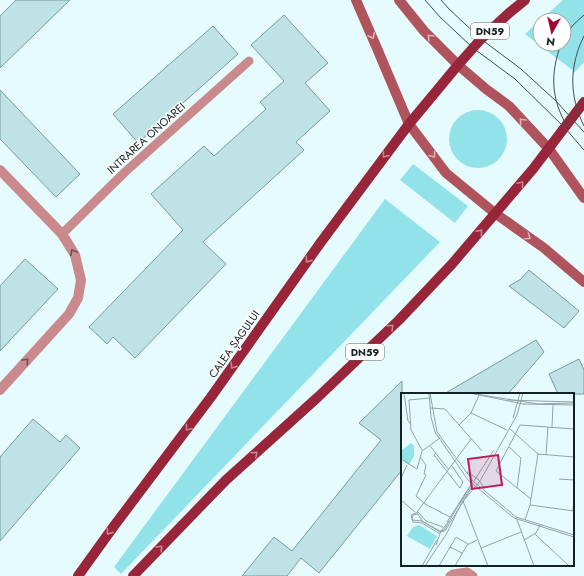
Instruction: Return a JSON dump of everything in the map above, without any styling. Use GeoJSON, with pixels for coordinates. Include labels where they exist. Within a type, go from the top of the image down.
{"type":"FeatureCollection","features":[{"type":"Feature","properties":{"kind":"main road","name":"DN59"},"geometry":{"type":"LineString","coordinates":[[409,124],[458,65],[482,39],[508,13],[525,0]]}},
{"type":"Feature","properties":{"kind":"main road","name":"DN59"},"geometry":{"type":"LineString","coordinates":[[134,576],[226,480],[318,397],[399,320],[452,264],[496,214],[549,149],[584,102]]}},
{"type":"Feature","properties":{"kind":"main road","name":"CALEA ȘAGULUI"},"geometry":{"type":"LineString","coordinates":[[78,576],[118,520],[211,397],[321,242],[409,124]]}},
{"type":"Feature","properties":{"kind":"street"},"geometry":{"type":"LineString","coordinates":[[356,0],[409,124],[446,173],[496,214],[544,248],[584,282]]}},
{"type":"Feature","properties":{"kind":"street"},"geometry":{"type":"LineString","coordinates":[[399,0],[424,31],[458,65],[508,106],[549,149],[584,198]]}},
{"type":"Feature","properties":{"kind":"street"},"geometry":{"type":"LineString","coordinates":[[0,170],[62,234],[75,255],[81,280],[78,298],[69,314],[0,390]]}},
{"type":"Feature","properties":{"kind":"lane","name":"INTRAREA ONOAREI"},"geometry":{"type":"LineString","coordinates":[[62,234],[125,172],[249,61]]}},
{"type":"Feature","properties":{"kind":"lane"},"geometry":{"type":"LineString","coordinates":[[450,576],[453,574],[467,572],[473,576]]}},
{"type":"Feature","properties":{"kind":"shaded area"},"geometry":{"type":"Polygon","coordinates":[[[563,0],[584,0],[584,62],[575,72],[549,52],[572,52],[572,12],[550,12],[563,0]]]}},
{"type":"Feature","properties":{"kind":"shaded area"},"geometry":{"type":"Polygon","coordinates":[[[532,27],[532,39],[525,34],[532,27]]]}},
{"type":"Feature","properties":{"kind":"shaded area"},"geometry":{"type":"Polygon","coordinates":[[[478,110],[489,112],[502,123],[505,128],[507,139],[505,150],[494,163],[489,166],[478,168],[467,166],[454,155],[451,150],[449,139],[451,128],[462,115],[467,112],[478,110]]]}},
{"type":"Feature","properties":{"kind":"shaded area"},"geometry":{"type":"Polygon","coordinates":[[[413,164],[468,206],[455,223],[400,180],[413,164]]]}},
{"type":"Feature","properties":{"kind":"shaded area"},"geometry":{"type":"Polygon","coordinates":[[[385,199],[440,242],[121,574],[114,567],[385,199]]]}},
{"type":"Feature","properties":{"kind":"building"},"geometry":{"type":"Polygon","coordinates":[[[16,0],[70,0],[0,68],[0,16],[16,0]]]}},
{"type":"Feature","properties":{"kind":"building"},"geometry":{"type":"Polygon","coordinates":[[[284,15],[328,63],[305,83],[330,111],[296,142],[304,150],[203,242],[226,264],[135,358],[113,337],[107,344],[89,327],[183,230],[151,194],[204,146],[214,156],[266,109],[260,102],[284,81],[251,45],[284,15]]]}},
{"type":"Feature","properties":{"kind":"building"},"geometry":{"type":"Polygon","coordinates":[[[213,26],[238,54],[138,143],[113,114],[213,26]]]}},
{"type":"Feature","properties":{"kind":"building"},"geometry":{"type":"Polygon","coordinates":[[[0,90],[80,174],[56,197],[0,139],[0,90]]]}},
{"type":"Feature","properties":{"kind":"building"},"geometry":{"type":"Polygon","coordinates":[[[25,259],[58,289],[0,351],[0,286],[25,259]]]}},
{"type":"Feature","properties":{"kind":"building"},"geometry":{"type":"Polygon","coordinates":[[[529,270],[579,311],[564,328],[509,286],[521,279],[529,270]]]}},
{"type":"Feature","properties":{"kind":"building"},"geometry":{"type":"Polygon","coordinates":[[[536,340],[544,352],[509,393],[446,393],[536,340]]]}},
{"type":"Feature","properties":{"kind":"building"},"geometry":{"type":"Polygon","coordinates":[[[579,359],[584,370],[584,394],[558,393],[549,374],[579,359]]]}},
{"type":"Feature","properties":{"kind":"building"},"geometry":{"type":"Polygon","coordinates":[[[402,381],[401,471],[319,573],[301,558],[287,576],[242,576],[274,537],[292,551],[381,440],[359,423],[402,381]]]}},
{"type":"Feature","properties":{"kind":"building"},"geometry":{"type":"Polygon","coordinates":[[[33,419],[60,442],[66,435],[80,448],[0,541],[0,457],[33,419]]]}},
{"type":"Feature","properties":{"kind":"tram line"},"geometry":{"type":"LineString","coordinates":[[425,0],[440,17],[473,48],[515,79],[565,128],[584,150]]}},
{"type":"Feature","properties":{"kind":"tram line"},"geometry":{"type":"LineString","coordinates":[[441,0],[481,39],[521,69],[556,101],[584,132]]}},
{"type":"Feature","properties":{"kind":"tram line"},"geometry":{"type":"LineString","coordinates":[[572,26],[584,15]]}},
{"type":"Feature","properties":{"kind":"tram line"},"geometry":{"type":"LineString","coordinates":[[584,36],[579,47],[573,70],[573,92],[579,115],[584,126]]}},
{"type":"Feature","properties":{"kind":"tram line"},"geometry":{"type":"LineString","coordinates":[[558,52],[554,76],[555,96],[567,126]]}}]}
